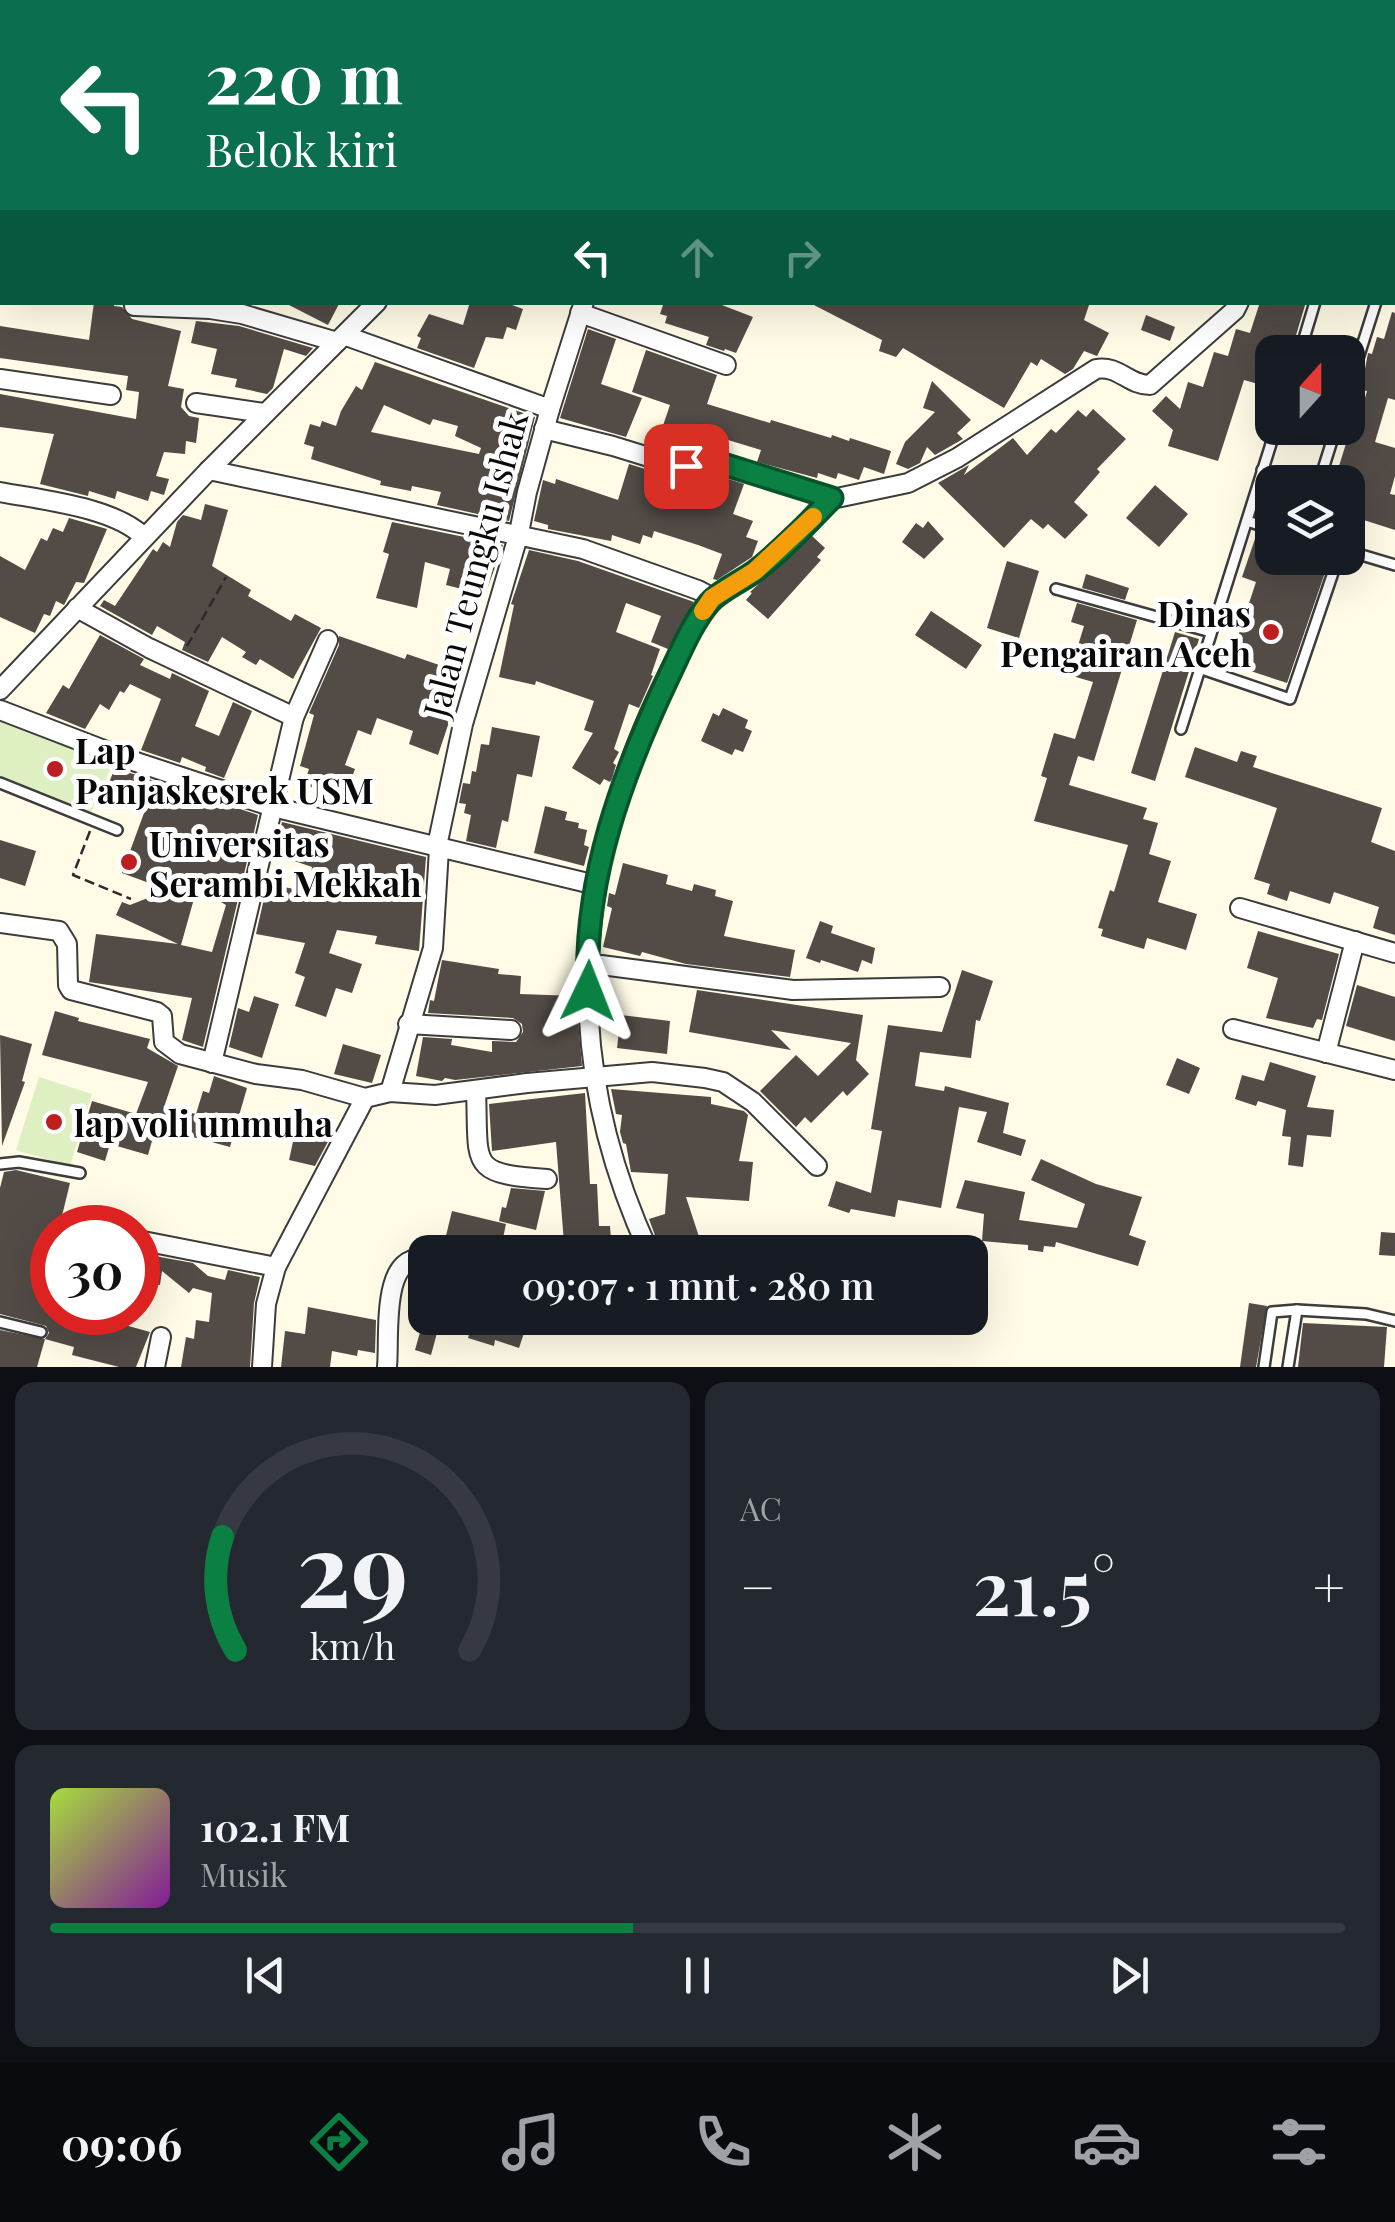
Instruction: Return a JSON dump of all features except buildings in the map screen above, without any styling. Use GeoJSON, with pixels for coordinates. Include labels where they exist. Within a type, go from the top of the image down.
{"type":"FeatureCollection","features":[{"type":"Feature","properties":{"kind":"street"},"geometry":{"type":"LineString","coordinates":[[0,690],[208,470],[373,305]]}},
{"type":"Feature","properties":{"kind":"street"},"geometry":{"type":"LineString","coordinates":[[544,429],[681,468],[704,458],[832,498],[908,483],[957,458],[1096,369],[1114,368],[1140,385],[1150,385],[1238,305]]}},
{"type":"Feature","properties":{"kind":"street"},"geometry":{"type":"LineString","coordinates":[[134,306],[242,314],[341,339],[550,410]]}},
{"type":"Feature","properties":{"kind":"street"},"geometry":{"type":"LineString","coordinates":[[582,308],[726,364]]}},
{"type":"Feature","properties":{"kind":"street","name":"Jalan Teungku Ishak"},"geometry":{"type":"LineString","coordinates":[[390,1092],[435,940],[438,847],[463,724],[519,534],[544,429],[582,308]]}},
{"type":"Feature","properties":{"kind":"street"},"geometry":{"type":"LineString","coordinates":[[0,379],[111,395]]}},
{"type":"Feature","properties":{"kind":"street"},"geometry":{"type":"LineString","coordinates":[[196,403],[264,414]]}},
{"type":"Feature","properties":{"kind":"street"},"geometry":{"type":"LineString","coordinates":[[208,470],[583,549],[712,598]]}},
{"type":"Feature","properties":{"kind":"street"},"geometry":{"type":"LineString","coordinates":[[0,492],[71,506],[130,526],[144,537]]}},
{"type":"Feature","properties":{"kind":"street"},"geometry":{"type":"LineString","coordinates":[[641,1235],[610,1151],[596,1077],[586,963],[607,830],[629,764],[692,630],[712,598],[755,571],[832,498]]}},
{"type":"Feature","properties":{"kind":"street"},"geometry":{"type":"LineString","coordinates":[[77,608],[294,717]]}},
{"type":"Feature","properties":{"kind":"street"},"geometry":{"type":"LineString","coordinates":[[212,1062],[294,717],[328,640]]}},
{"type":"Feature","properties":{"kind":"street"},"geometry":{"type":"LineString","coordinates":[[0,710],[130,760],[274,807],[596,885]]}},
{"type":"Feature","properties":{"kind":"street"},"geometry":{"type":"LineString","coordinates":[[1240,908],[1395,953]]}},
{"type":"Feature","properties":{"kind":"street"},"geometry":{"type":"LineString","coordinates":[[0,923],[59,932],[67,944],[71,990],[158,1012],[162,1016],[164,1042],[170,1049],[212,1062],[302,1080],[365,1098],[390,1092],[476,1092],[652,1072],[722,1082],[753,1102],[817,1166]]}},
{"type":"Feature","properties":{"kind":"street"},"geometry":{"type":"LineString","coordinates":[[1326,1053],[1355,942]]}},
{"type":"Feature","properties":{"kind":"street"},"geometry":{"type":"LineString","coordinates":[[586,963],[793,990],[940,987]]}},
{"type":"Feature","properties":{"kind":"street"},"geometry":{"type":"LineString","coordinates":[[408,1024],[511,1030]]}},
{"type":"Feature","properties":{"kind":"street"},"geometry":{"type":"LineString","coordinates":[[1233,1029],[1395,1070]]}},
{"type":"Feature","properties":{"kind":"street"},"geometry":{"type":"LineString","coordinates":[[476,1092],[478,1138],[485,1166],[492,1173],[547,1179]]}},
{"type":"Feature","properties":{"kind":"street"},"geometry":{"type":"LineString","coordinates":[[262,1367],[266,1304],[276,1267],[365,1098]]}},
{"type":"Feature","properties":{"kind":"street"},"geometry":{"type":"LineString","coordinates":[[160,1244],[276,1267]]}},
{"type":"Feature","properties":{"kind":"street"},"geometry":{"type":"LineString","coordinates":[[387,1367],[393,1279],[408,1259]]}},
{"type":"Feature","properties":{"kind":"street"},"geometry":{"type":"LineString","coordinates":[[155,1367],[160,1337]]}},
{"type":"Feature","properties":{"kind":"lane"},"geometry":{"type":"LineString","coordinates":[[1305,335],[1314,305]]}},
{"type":"Feature","properties":{"kind":"lane"},"geometry":{"type":"LineString","coordinates":[[1362,335],[1375,305]]}},
{"type":"Feature","properties":{"kind":"lane"},"geometry":{"type":"LineString","coordinates":[[1181,729],[1255,496]]}},
{"type":"Feature","properties":{"kind":"lane"},"geometry":{"type":"LineString","coordinates":[[1248,521],[1255,523]]}},
{"type":"Feature","properties":{"kind":"lane"},"geometry":{"type":"LineString","coordinates":[[1365,556],[1395,566]]}},
{"type":"Feature","properties":{"kind":"lane"},"geometry":{"type":"LineString","coordinates":[[1199,668],[1290,700],[1332,575]]}},
{"type":"Feature","properties":{"kind":"lane"},"geometry":{"type":"LineString","coordinates":[[1056,589],[1211,632]]}},
{"type":"Feature","properties":{"kind":"lane"},"geometry":{"type":"LineString","coordinates":[[0,783],[117,830]]}},
{"type":"Feature","properties":{"kind":"lane"},"geometry":{"type":"LineString","coordinates":[[0,1164],[19,1162],[80,1172]]}},
{"type":"Feature","properties":{"kind":"lane"},"geometry":{"type":"LineString","coordinates":[[1288,1367],[1296,1310]]}},
{"type":"Feature","properties":{"kind":"lane"},"geometry":{"type":"LineString","coordinates":[[1264,1367],[1272,1312],[1366,1314],[1395,1321]]}},
{"type":"Feature","properties":{"kind":"lane"},"geometry":{"type":"LineString","coordinates":[[0,1322],[30,1329]]}},
{"type":"Feature","properties":{"kind":"path"},"geometry":{"type":"LineString","coordinates":[[169,657],[184,650],[226,577]]}},
{"type":"Feature","properties":{"kind":"path"},"geometry":{"type":"LineString","coordinates":[[94,821],[73,875],[131,899]]}},
{"type":"Feature","properties":{"kind":"green space","name":"Lap Panjaskesrek USM"},"geometry":{"type":"Polygon","coordinates":[[[0,720],[113,763],[91,813],[0,776],[0,720]]]}},
{"type":"Feature","properties":{"kind":"green space","name":"lap voli unmuha"},"geometry":{"type":"Polygon","coordinates":[[[39,1077],[92,1094],[70,1166],[16,1150],[39,1077]]]}},
{"type":"Feature","properties":{"kind":"slow traffic"},"geometry":{"type":"LineString","coordinates":[[703,611],[712,598],[755,571],[813,517]]}},
{"type":"Feature","properties":{"kind":"place","name":"Dinas Pengairan Aceh"},"geometry":{"type":"Point","coordinates":[1271,632]}},
{"type":"Feature","properties":{"kind":"place","name":"Lap Panjaskesrek USM"},"geometry":{"type":"Point","coordinates":[55,769]}},
{"type":"Feature","properties":{"kind":"place","name":"Universitas Serambi Mekkah"},"geometry":{"type":"Point","coordinates":[129,862]}},
{"type":"Feature","properties":{"kind":"place","name":"lap voli unmuha"},"geometry":{"type":"Point","coordinates":[54,1122]}},
{"type":"Feature","properties":{"kind":"route"},"geometry":{"type":"LineString","coordinates":[[588,991],[586,963],[607,830],[629,764],[692,630],[712,598],[755,571],[832,498],[704,458],[686,466]]}}]}
